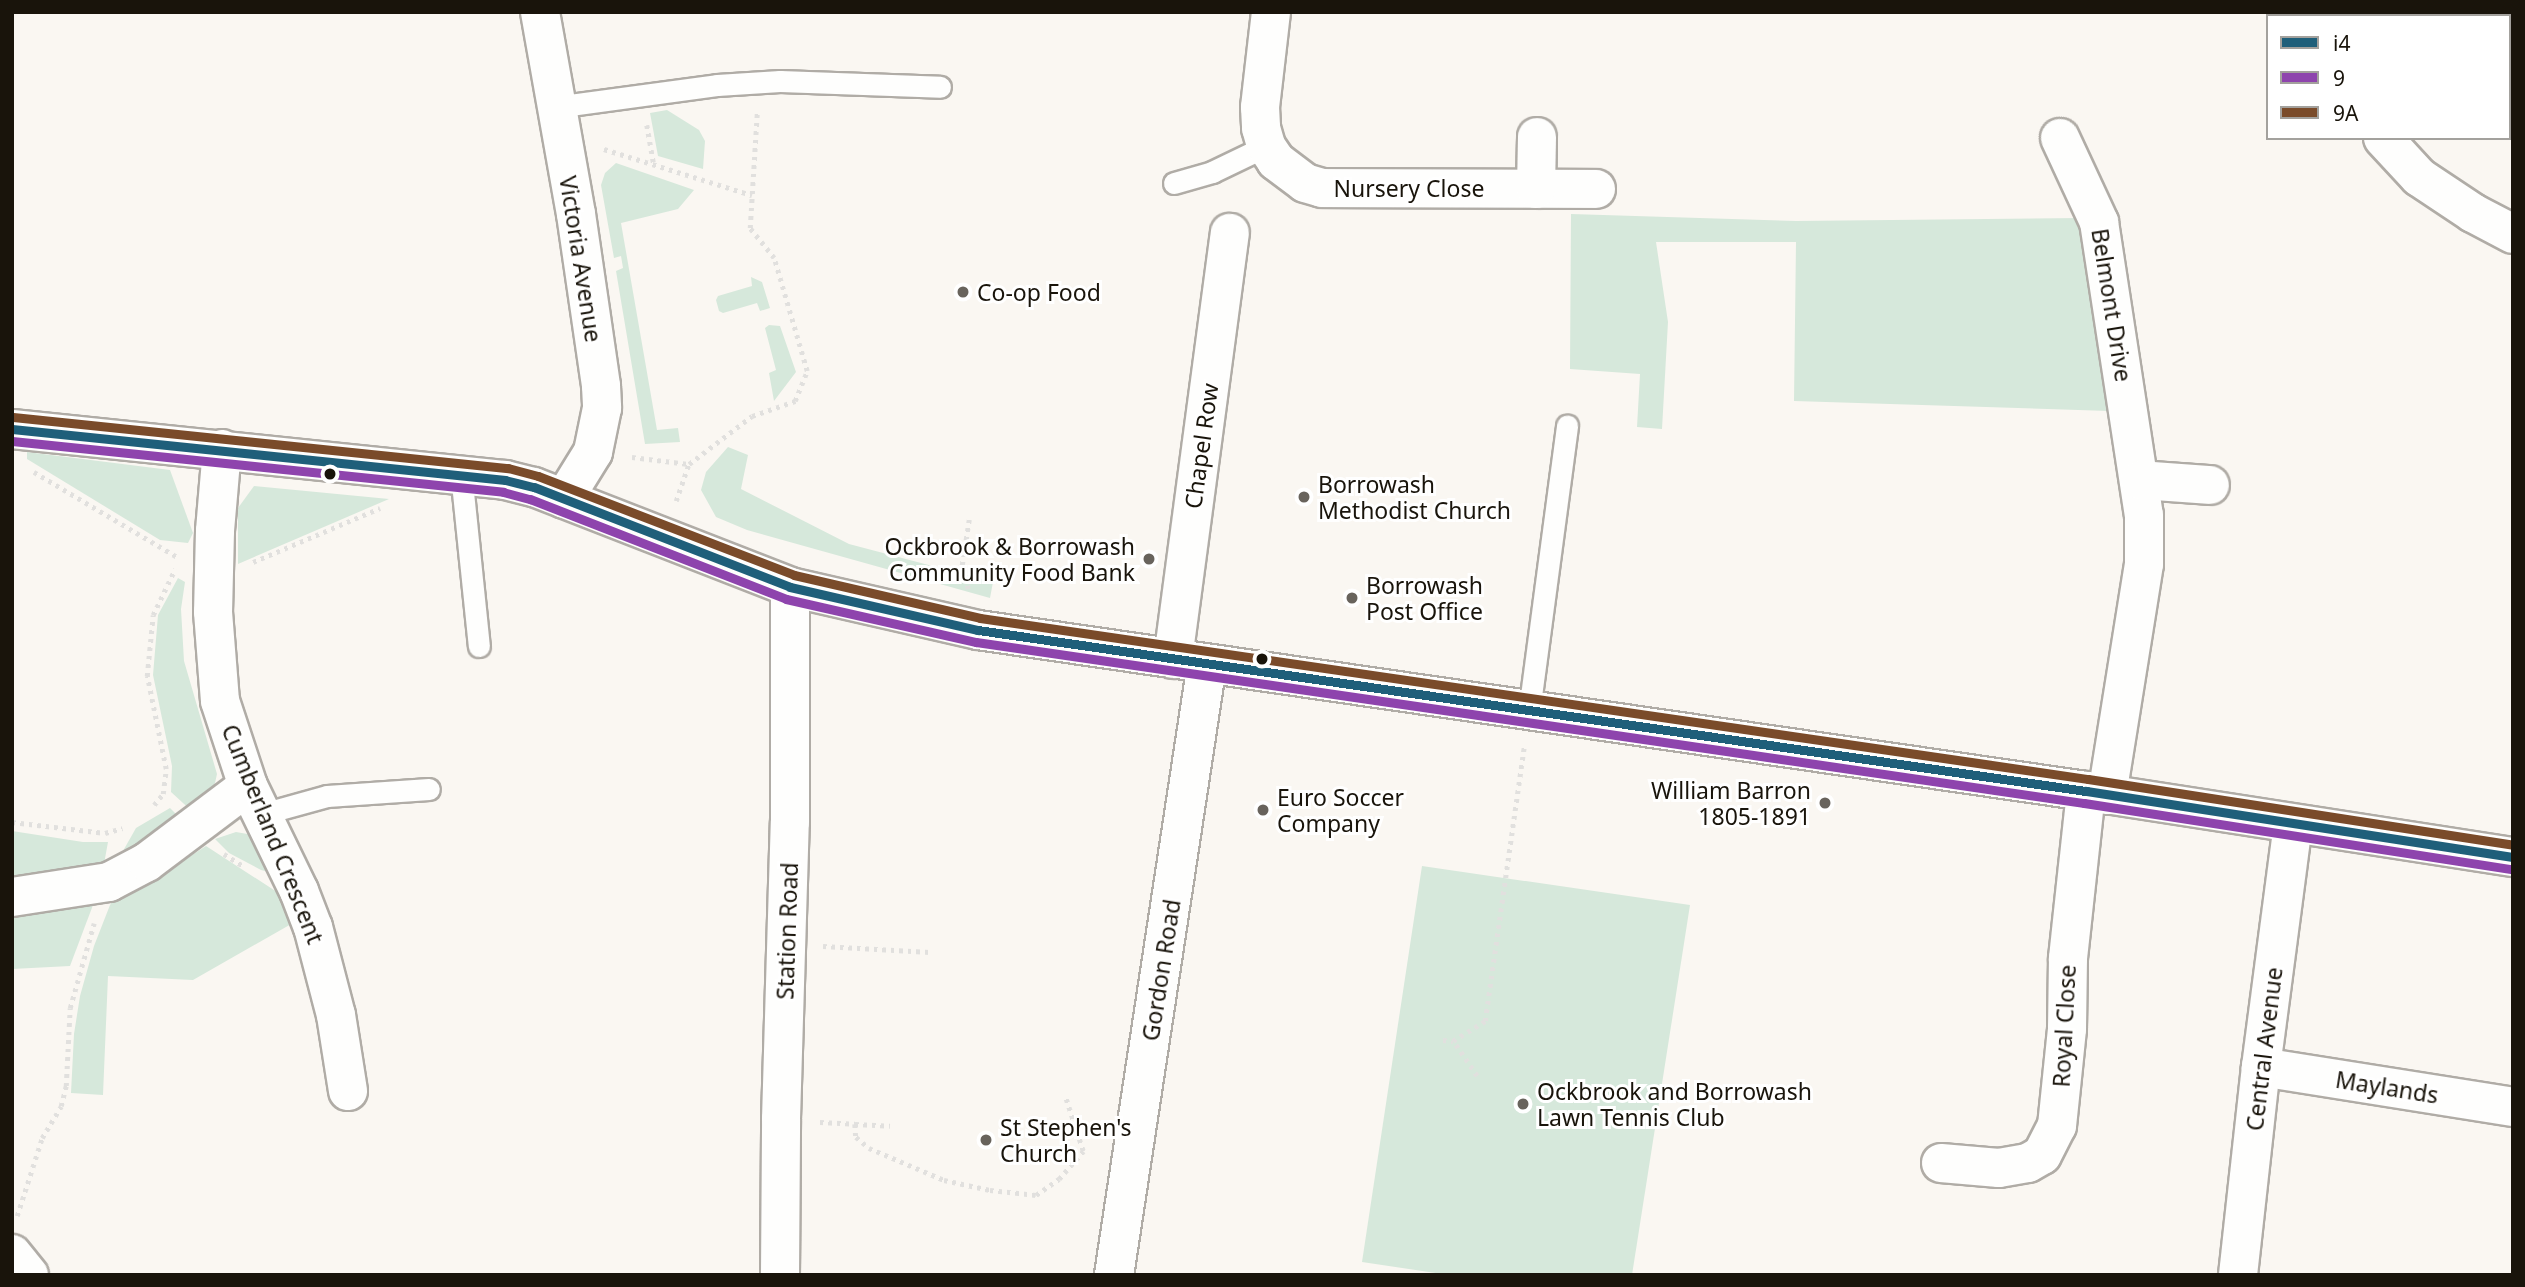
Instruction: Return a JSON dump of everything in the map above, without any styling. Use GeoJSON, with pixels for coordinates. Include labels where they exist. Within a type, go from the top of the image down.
{"type":"FeatureCollection","features":[{"type":"Feature","properties":{"kind":"street","name":"Victoria Avenue"},"geometry":{"type":"LineString","coordinates":[[540,12],[557,121],[576,214],[601,386],[602,408],[593,452],[564,499]]}},
{"type":"Feature","properties":{"kind":"street"},"geometry":{"type":"LineString","coordinates":[[1266,146],[1260,107],[1271,12]]}},
{"type":"Feature","properties":{"kind":"street"},"geometry":{"type":"LineString","coordinates":[[1536,189],[1537,137]]}},
{"type":"Feature","properties":{"kind":"street","name":"Belmont Drive"},"geometry":{"type":"LineString","coordinates":[[2060,138],[2099,222],[2140,480],[2144,564],[2097,793]]}},
{"type":"Feature","properties":{"kind":"street"},"geometry":{"type":"LineString","coordinates":[[2385,140],[2419,177],[2464,208],[2513,234]]}},
{"type":"Feature","properties":{"kind":"street","name":"Nursery Close"},"geometry":{"type":"LineString","coordinates":[[1266,146],[1290,174],[1322,188],[1597,189]]}},
{"type":"Feature","properties":{"kind":"street","name":"Chapel Row"},"geometry":{"type":"LineString","coordinates":[[1190,662],[1230,233]]}},
{"type":"Feature","properties":{"kind":"street"},"geometry":{"type":"LineString","coordinates":[[12,429],[461,473],[505,480],[564,499],[790,587],[978,630],[2097,793],[2513,857]]}},
{"type":"Feature","properties":{"kind":"street","name":"Cumberland Crescent"},"geometry":{"type":"LineString","coordinates":[[222,449],[215,531],[215,649],[220,701],[255,800],[313,927],[336,1015],[348,1091]]}},
{"type":"Feature","properties":{"kind":"street"},"geometry":{"type":"LineString","coordinates":[[2140,480],[2210,485]]}},
{"type":"Feature","properties":{"kind":"street","name":"Station Road"},"geometry":{"type":"LineString","coordinates":[[780,1275],[780,1119],[790,822],[790,587]]}},
{"type":"Feature","properties":{"kind":"street","name":"Gordon Road"},"geometry":{"type":"LineString","coordinates":[[1114,1275],[1190,662]]}},
{"type":"Feature","properties":{"kind":"street","name":"Royal Close"},"geometry":{"type":"LineString","coordinates":[[1941,1163],[1998,1168],[2028,1163],[2042,1155],[2057,1126],[2067,1029],[2068,958],[2097,793]]}},
{"type":"Feature","properties":{"kind":"street"},"geometry":{"type":"LineString","coordinates":[[12,897],[109,882],[255,800]]}},
{"type":"Feature","properties":{"kind":"street","name":"Central Avenue"},"geometry":{"type":"LineString","coordinates":[[2238,1275],[2261,1067],[2294,824]]}},
{"type":"Feature","properties":{"kind":"street","name":"Maylands"},"geometry":{"type":"LineString","coordinates":[[2261,1067],[2513,1107]]}},
{"type":"Feature","properties":{"kind":"street"},"geometry":{"type":"LineString","coordinates":[[14,1238],[29,1275]]}},
{"type":"Feature","properties":{"kind":"lane"},"geometry":{"type":"LineString","coordinates":[[557,121],[642,95],[758,82],[940,87]]}},
{"type":"Feature","properties":{"kind":"lane"},"geometry":{"type":"LineString","coordinates":[[1174,183],[1238,162],[1266,146]]}},
{"type":"Feature","properties":{"kind":"lane"},"geometry":{"type":"LineString","coordinates":[[1529,711],[1567,426]]}},
{"type":"Feature","properties":{"kind":"lane"},"geometry":{"type":"LineString","coordinates":[[461,473],[479,646]]}},
{"type":"Feature","properties":{"kind":"lane"},"geometry":{"type":"LineString","coordinates":[[255,800],[429,789]]}},
{"type":"Feature","properties":{"kind":"path"},"geometry":{"type":"LineString","coordinates":[[664,538],[689,464],[752,416],[795,401],[807,370],[774,258],[750,228],[758,82]]}},
{"type":"Feature","properties":{"kind":"path"},"geometry":{"type":"LineString","coordinates":[[642,95],[654,165]]}},
{"type":"Feature","properties":{"kind":"path"},"geometry":{"type":"LineString","coordinates":[[557,121],[654,165],[752,195]]}},
{"type":"Feature","properties":{"kind":"path"},"geometry":{"type":"LineString","coordinates":[[593,452],[689,464]]}},
{"type":"Feature","properties":{"kind":"path"},"geometry":{"type":"LineString","coordinates":[[969,520],[962,565],[978,630]]}},
{"type":"Feature","properties":{"kind":"path"},"geometry":{"type":"LineString","coordinates":[[148,810],[163,794],[166,769],[148,676],[153,615],[167,579],[181,560]]}},
{"type":"Feature","properties":{"kind":"path"},"geometry":{"type":"LineString","coordinates":[[1443,1040],[1453,1041],[1485,1021],[1529,711]]}},
{"type":"Feature","properties":{"kind":"path"},"geometry":{"type":"LineString","coordinates":[[12,822],[97,833],[121,828],[132,822]]}},
{"type":"Feature","properties":{"kind":"path"},"geometry":{"type":"LineString","coordinates":[[14,1238],[42,1138],[61,1106],[66,1086],[70,1008],[82,960],[109,882],[121,828]]}},
{"type":"Feature","properties":{"kind":"path"},"geometry":{"type":"LineString","coordinates":[[786,944],[930,952]]}},
{"type":"Feature","properties":{"kind":"path"},"geometry":{"type":"LineString","coordinates":[[1453,1041],[1477,1076]]}},
{"type":"Feature","properties":{"kind":"path"},"geometry":{"type":"LineString","coordinates":[[855,1124],[856,1136],[869,1148],[944,1180],[990,1190],[1036,1195],[1059,1179],[1083,1151],[1066,1099]]}},
{"type":"Feature","properties":{"kind":"path"},"geometry":{"type":"LineString","coordinates":[[780,1119],[890,1126]]}},
{"type":"Feature","properties":{"kind":"green space"},"geometry":{"type":"Polygon","coordinates":[[[667,110],[699,130],[705,141],[703,169],[658,156],[650,113],[667,110]]]}},
{"type":"Feature","properties":{"kind":"green space"},"geometry":{"type":"Polygon","coordinates":[[[616,163],[694,190],[678,209],[621,223],[657,430],[678,428],[680,442],[645,444],[616,271],[623,268],[621,256],[614,258],[601,185],[605,173],[616,163]]]}},
{"type":"Feature","properties":{"kind":"green space"},"geometry":{"type":"Polygon","coordinates":[[[1571,214],[1796,221],[2081,218],[2109,411],[1794,401],[1796,242],[1656,242],[1668,322],[1662,429],[1637,427],[1640,374],[1570,369],[1571,214]]]}},
{"type":"Feature","properties":{"kind":"green space"},"geometry":{"type":"Polygon","coordinates":[[[751,277],[762,282],[770,308],[760,311],[757,303],[723,313],[719,311],[716,300],[718,296],[752,286],[751,277]]]}},
{"type":"Feature","properties":{"kind":"green space"},"geometry":{"type":"Polygon","coordinates":[[[769,325],[780,326],[796,372],[774,401],[769,373],[776,370],[765,328],[769,325]]]}},
{"type":"Feature","properties":{"kind":"green space"},"geometry":{"type":"Polygon","coordinates":[[[728,447],[748,455],[741,489],[849,544],[993,582],[990,598],[747,530],[716,517],[701,490],[706,472],[728,447]]]}},
{"type":"Feature","properties":{"kind":"green space"},"geometry":{"type":"Polygon","coordinates":[[[27,452],[170,470],[193,533],[188,543],[160,540],[27,459],[27,452]]]}},
{"type":"Feature","properties":{"kind":"green space"},"geometry":{"type":"Polygon","coordinates":[[[254,486],[389,499],[238,564],[238,508],[254,486]]]}},
{"type":"Feature","properties":{"kind":"green space"},"geometry":{"type":"Polygon","coordinates":[[[178,578],[185,582],[181,609],[184,661],[217,774],[215,783],[195,814],[171,792],[172,766],[153,675],[158,615],[178,578]]]}},
{"type":"Feature","properties":{"kind":"green space"},"geometry":{"type":"Polygon","coordinates":[[[170,808],[180,818],[136,852],[123,851],[136,828],[170,808]]]}},
{"type":"Feature","properties":{"kind":"green space"},"geometry":{"type":"Polygon","coordinates":[[[12,831],[83,842],[108,842],[104,864],[12,882],[12,831]]]}},
{"type":"Feature","properties":{"kind":"green space"},"geometry":{"type":"Polygon","coordinates":[[[236,832],[253,835],[280,875],[261,870],[229,853],[215,839],[236,832]]]}},
{"type":"Feature","properties":{"kind":"green space"},"geometry":{"type":"Polygon","coordinates":[[[206,846],[277,892],[293,923],[193,980],[108,976],[103,1095],[71,1093],[74,1034],[80,996],[94,946],[110,905],[118,893],[169,870],[206,846]]]}},
{"type":"Feature","properties":{"kind":"green space","name":"Ockbrook and Borrowash Lawn Tennis Club"},"geometry":{"type":"Polygon","coordinates":[[[1422,866],[1690,905],[1632,1275],[1449,1275],[1362,1262],[1422,866]]]}},
{"type":"Feature","properties":{"kind":"green space"},"geometry":{"type":"Polygon","coordinates":[[[93,905],[70,966],[12,969],[12,914],[93,905]]]}},
{"type":"Feature","properties":{"kind":"transit line","name":"9A"},"geometry":{"type":"LineString","coordinates":[[13,417],[508,468],[538,476],[794,575],[980,618],[2088,779],[2513,845]]}},
{"type":"Feature","properties":{"kind":"transit line","name":"i4"},"geometry":{"type":"LineString","coordinates":[[12,429],[505,480],[534,487],[790,587],[978,630],[2086,791],[2513,857]]}},
{"type":"Feature","properties":{"kind":"transit line","name":"9"},"geometry":{"type":"LineString","coordinates":[[12,441],[503,492],[530,499],[786,599],[976,642],[2084,803],[2511,869]]}},
{"type":"Feature","properties":{"kind":"place","name":"Co-op Food"},"geometry":{"type":"Point","coordinates":[963,292]}},
{"type":"Feature","properties":{"kind":"place","name":"Borrowash Methodist Church"},"geometry":{"type":"Point","coordinates":[1304,497]}},
{"type":"Feature","properties":{"kind":"place","name":"Ockbrook & Borrowash Community Food Bank"},"geometry":{"type":"Point","coordinates":[1149,559]}},
{"type":"Feature","properties":{"kind":"place","name":"Borrowash Post Office"},"geometry":{"type":"Point","coordinates":[1352,598]}},
{"type":"Feature","properties":{"kind":"place","name":"William Barron 1805-1891"},"geometry":{"type":"Point","coordinates":[1825,803]}},
{"type":"Feature","properties":{"kind":"place","name":"Euro Soccer Company"},"geometry":{"type":"Point","coordinates":[1263,810]}},
{"type":"Feature","properties":{"kind":"place","name":"Ockbrook and Borrowash Lawn Tennis Club"},"geometry":{"type":"Point","coordinates":[1523,1104]}},
{"type":"Feature","properties":{"kind":"place","name":"St Stephen's Church"},"geometry":{"type":"Point","coordinates":[986,1140]}}]}
